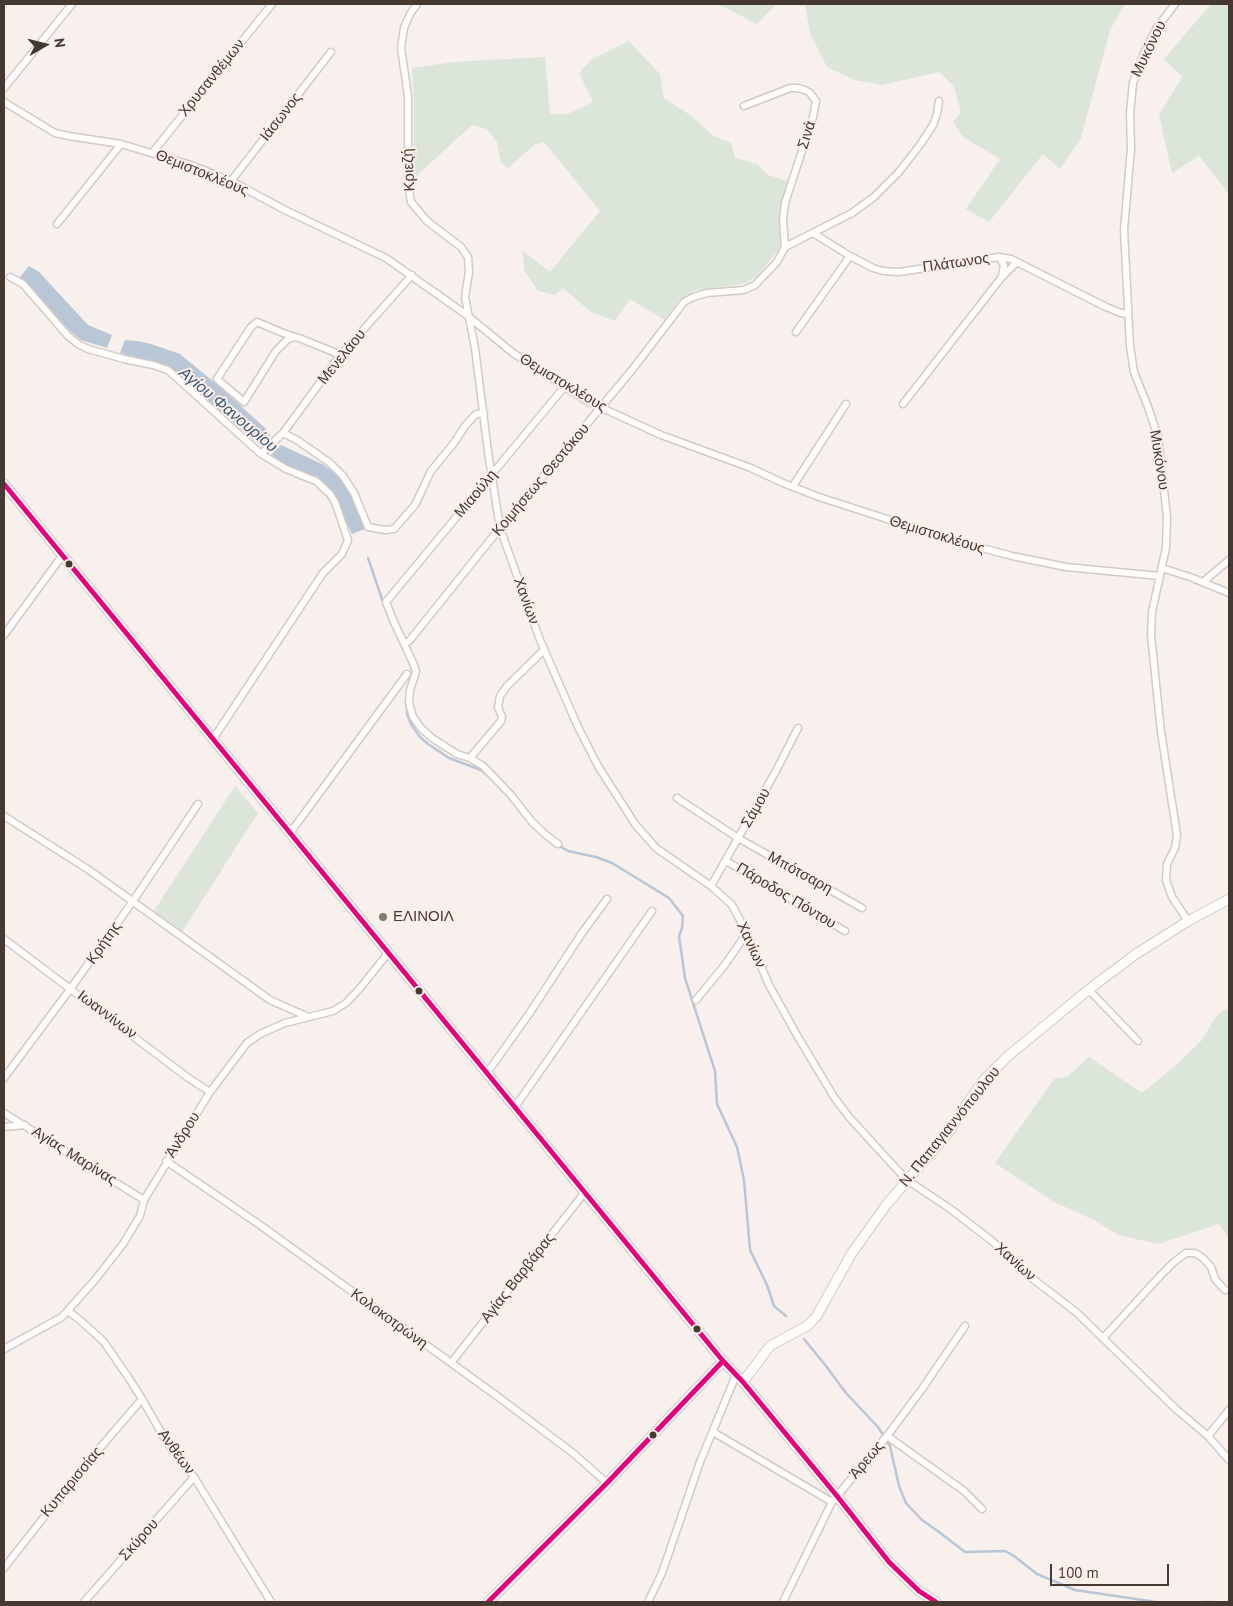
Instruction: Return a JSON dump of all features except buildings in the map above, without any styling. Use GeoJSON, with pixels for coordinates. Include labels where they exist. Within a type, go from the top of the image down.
{"type":"FeatureCollection","features":[{"type":"Feature","properties":{"kind":"main road"},"geometry":{"type":"LineString","coordinates":[[4,484],[388,953],[743,1382],[834,1499],[888,1562],[919,1591],[936,1602]]}},
{"type":"Feature","properties":{"kind":"main road","name":"Ν. Παπαγιαννόπουλου"},"geometry":{"type":"LineString","coordinates":[[743,1382],[770,1346],[807,1326],[816,1317],[852,1253],[907,1180],[949,1132],[984,1080],[1008,1056],[1136,954],[1188,921],[1229,899]]}},
{"type":"Feature","properties":{"kind":"main road"},"geometry":{"type":"LineString","coordinates":[[488,1602],[607,1483],[724,1361]]}},
{"type":"Feature","properties":{"kind":"street"},"geometry":{"type":"LineString","coordinates":[[4,88],[72,4]]}},
{"type":"Feature","properties":{"kind":"street","name":"Χρυσανθέμων"},"geometry":{"type":"LineString","coordinates":[[152,153],[272,4]]}},
{"type":"Feature","properties":{"kind":"street","name":"Κριεζή"},"geometry":{"type":"LineString","coordinates":[[418,4],[410,14],[404,28],[401,48],[408,96],[409,190],[411,202],[427,221],[461,247],[468,257],[469,272],[465,297],[468,316]]}},
{"type":"Feature","properties":{"kind":"street","name":"Μυκόνου"},"geometry":{"type":"LineString","coordinates":[[1175,4],[1156,29],[1144,53],[1133,83],[1130,114],[1131,148],[1124,230],[1128,314],[1134,372],[1158,437],[1167,517],[1166,548],[1152,612],[1151,634],[1161,732],[1177,842],[1167,864],[1166,880],[1172,897],[1188,921]]}},
{"type":"Feature","properties":{"kind":"street","name":"Ιάσωνος"},"geometry":{"type":"LineString","coordinates":[[231,181],[331,52]]}},
{"type":"Feature","properties":{"kind":"street","name":"Σινά"},"geometry":{"type":"LineString","coordinates":[[744,106],[790,88],[810,92],[816,101],[813,117],[785,203],[783,220],[785,247]]}},
{"type":"Feature","properties":{"kind":"street"},"geometry":{"type":"LineString","coordinates":[[785,247],[852,212],[874,197],[898,173],[933,125],[939,100]]}},
{"type":"Feature","properties":{"kind":"street","name":"Θεμιστοκλέους"},"geometry":{"type":"LineString","coordinates":[[4,102],[55,133],[121,144],[191,165],[231,181],[285,210],[386,258],[468,316],[513,353],[587,401],[661,435],[750,468],[819,497],[914,529],[1012,556],[1081,569],[1160,576]]}},
{"type":"Feature","properties":{"kind":"street"},"geometry":{"type":"LineString","coordinates":[[56,224],[121,144]]}},
{"type":"Feature","properties":{"kind":"street","name":"Πλάτωνος"},"geometry":{"type":"LineString","coordinates":[[813,233],[873,268],[899,272],[999,257],[1010,259],[1106,307],[1128,314]]}},
{"type":"Feature","properties":{"kind":"street","name":"Κοιμήσεως Θεοτόκου"},"geometry":{"type":"LineString","coordinates":[[405,644],[602,407],[684,302],[706,293],[744,290],[755,285],[777,262],[785,247]]}},
{"type":"Feature","properties":{"kind":"street"},"geometry":{"type":"LineString","coordinates":[[796,332],[850,256]]}},
{"type":"Feature","properties":{"kind":"street"},"geometry":{"type":"LineString","coordinates":[[999,257],[1004,265],[1001,278]]}},
{"type":"Feature","properties":{"kind":"street"},"geometry":{"type":"LineString","coordinates":[[903,404],[1001,278],[1017,262]]}},
{"type":"Feature","properties":{"kind":"street","name":"Μενελάου"},"geometry":{"type":"LineString","coordinates":[[263,452],[284,433],[341,355],[412,275]]}},
{"type":"Feature","properties":{"kind":"street"},"geometry":{"type":"LineString","coordinates":[[10,277],[23,284],[68,336],[78,344],[124,359],[168,370],[263,452],[286,469],[320,484],[335,502],[348,540],[342,554],[323,573],[213,739]]}},
{"type":"Feature","properties":{"kind":"street","name":"Χανίων"},"geometry":{"type":"LineString","coordinates":[[468,316],[475,348],[500,528],[544,650],[578,727],[598,766],[635,824],[656,848],[710,886],[732,905],[747,933],[782,1011],[834,1097],[849,1117],[907,1180],[992,1241],[1103,1338],[1128,1364],[1208,1436],[1229,1460]]}},
{"type":"Feature","properties":{"kind":"street"},"geometry":{"type":"LineString","coordinates":[[295,336],[288,338],[276,351],[244,402],[217,379],[257,322],[295,336],[341,355]]}},
{"type":"Feature","properties":{"kind":"street","name":"Μιαούλη"},"geometry":{"type":"LineString","coordinates":[[405,644],[386,602],[565,386]]}},
{"type":"Feature","properties":{"kind":"street"},"geometry":{"type":"LineString","coordinates":[[792,486],[846,404]]}},
{"type":"Feature","properties":{"kind":"street"},"geometry":{"type":"LineString","coordinates":[[284,433],[330,463],[343,476],[354,493],[368,527],[385,530],[398,527],[415,506],[431,471],[465,426],[476,414],[484,413]]}},
{"type":"Feature","properties":{"kind":"street"},"geometry":{"type":"LineString","coordinates":[[4,635],[62,556]]}},
{"type":"Feature","properties":{"kind":"street"},"geometry":{"type":"LineString","coordinates":[[1203,582],[1229,560]]}},
{"type":"Feature","properties":{"kind":"street"},"geometry":{"type":"LineString","coordinates":[[1162,568],[1229,592]]}},
{"type":"Feature","properties":{"kind":"street"},"geometry":{"type":"LineString","coordinates":[[405,644],[416,672],[409,696],[409,703],[413,717],[421,728],[432,738],[457,754],[470,758],[482,766],[511,795],[532,822],[558,844]]}},
{"type":"Feature","properties":{"kind":"street"},"geometry":{"type":"LineString","coordinates":[[470,758],[501,721],[502,712],[498,707],[500,696],[507,686],[544,650]]}},
{"type":"Feature","properties":{"kind":"street"},"geometry":{"type":"LineString","coordinates":[[290,833],[407,674]]}},
{"type":"Feature","properties":{"kind":"street","name":"Σάμου"},"geometry":{"type":"LineString","coordinates":[[710,886],[726,861],[798,728]]}},
{"type":"Feature","properties":{"kind":"street","name":"Μπότσαρη"},"geometry":{"type":"LineString","coordinates":[[677,798],[738,838],[862,908]]}},
{"type":"Feature","properties":{"kind":"street","name":"Κρήτης"},"geometry":{"type":"LineString","coordinates":[[4,1078],[72,988],[198,804]]}},
{"type":"Feature","properties":{"kind":"street"},"geometry":{"type":"LineString","coordinates":[[4,816],[89,870],[270,1000],[307,1016]]}},
{"type":"Feature","properties":{"kind":"street","name":"Πάροδος Πόντου"},"geometry":{"type":"LineString","coordinates":[[726,861],[845,931]]}},
{"type":"Feature","properties":{"kind":"street"},"geometry":{"type":"LineString","coordinates":[[487,1073],[606,899]]}},
{"type":"Feature","properties":{"kind":"street"},"geometry":{"type":"LineString","coordinates":[[515,1107],[652,911]]}},
{"type":"Feature","properties":{"kind":"street"},"geometry":{"type":"LineString","coordinates":[[696,1000],[724,966],[747,933]]}},
{"type":"Feature","properties":{"kind":"street","name":"Ιωαννίνων"},"geometry":{"type":"LineString","coordinates":[[4,939],[72,988],[187,1077],[210,1092]]}},
{"type":"Feature","properties":{"kind":"street","name":"Άνδρου"},"geometry":{"type":"LineString","coordinates":[[4,1349],[68,1312],[123,1244],[140,1216],[144,1200],[166,1161],[210,1092],[247,1042],[285,1022],[333,1011],[346,1002],[361,987],[388,953]]}},
{"type":"Feature","properties":{"kind":"street"},"geometry":{"type":"LineString","coordinates":[[1089,990],[1138,1041]]}},
{"type":"Feature","properties":{"kind":"street","name":"Αγίας Μαρίνας"},"geometry":{"type":"LineString","coordinates":[[4,1112],[144,1200]]}},
{"type":"Feature","properties":{"kind":"street"},"geometry":{"type":"LineString","coordinates":[[4,1127],[26,1125]]}},
{"type":"Feature","properties":{"kind":"street","name":"Κολοκοτρώνη"},"geometry":{"type":"LineString","coordinates":[[166,1161],[260,1225],[451,1363],[573,1453],[607,1483]]}},
{"type":"Feature","properties":{"kind":"street","name":"Αγίας Βαρβάρας"},"geometry":{"type":"LineString","coordinates":[[451,1363],[585,1192]]}},
{"type":"Feature","properties":{"kind":"street"},"geometry":{"type":"LineString","coordinates":[[1103,1338],[1160,1276],[1186,1253],[1195,1253],[1203,1258],[1211,1267],[1215,1279],[1226,1290]]}},
{"type":"Feature","properties":{"kind":"street","name":"Ανθέων"},"geometry":{"type":"LineString","coordinates":[[68,1312],[104,1342],[142,1398],[166,1441],[194,1477],[272,1602]]}},
{"type":"Feature","properties":{"kind":"street","name":"Άρεως"},"geometry":{"type":"LineString","coordinates":[[783,1602],[834,1499],[880,1445],[965,1326]]}},
{"type":"Feature","properties":{"kind":"street"},"geometry":{"type":"LineString","coordinates":[[648,1602],[670,1552],[700,1462],[736,1375]]}},
{"type":"Feature","properties":{"kind":"street","name":"Κυπαρισσίας"},"geometry":{"type":"LineString","coordinates":[[4,1568],[81,1470],[142,1398]]}},
{"type":"Feature","properties":{"kind":"street"},"geometry":{"type":"LineString","coordinates":[[1208,1436],[1229,1410]]}},
{"type":"Feature","properties":{"kind":"street"},"geometry":{"type":"LineString","coordinates":[[713,1432],[834,1499]]}},
{"type":"Feature","properties":{"kind":"street"},"geometry":{"type":"LineString","coordinates":[[886,1437],[964,1491],[982,1509]]}},
{"type":"Feature","properties":{"kind":"street","name":"Σκύρου"},"geometry":{"type":"LineString","coordinates":[[84,1602],[194,1477]]}},
{"type":"Feature","properties":{"kind":"shaded area"},"geometry":{"type":"Polygon","coordinates":[[[718,4],[776,4],[757,24],[718,4]]]}},
{"type":"Feature","properties":{"kind":"shaded area"},"geometry":{"type":"Polygon","coordinates":[[[805,4],[1125,4],[1110,30],[1081,138],[1060,169],[1043,154],[989,222],[966,209],[1000,159],[963,137],[953,122],[961,112],[954,86],[939,72],[882,85],[855,80],[827,67],[810,33],[805,4]]]}},
{"type":"Feature","properties":{"kind":"shaded area"},"geometry":{"type":"Polygon","coordinates":[[[1211,4],[1229,4],[1229,194],[1199,156],[1172,173],[1159,115],[1182,77],[1164,59],[1211,4]]]}},
{"type":"Feature","properties":{"kind":"shaded area"},"geometry":{"type":"Polygon","coordinates":[[[629,41],[660,74],[664,98],[693,117],[712,135],[731,143],[735,158],[757,164],[768,175],[787,181],[779,226],[782,245],[757,277],[743,284],[693,291],[679,300],[665,320],[630,299],[615,321],[591,312],[563,288],[555,295],[538,291],[524,270],[523,251],[550,272],[600,211],[544,142],[534,145],[508,168],[501,163],[497,142],[487,129],[472,125],[413,179],[414,103],[412,68],[455,62],[545,57],[550,114],[568,114],[593,102],[579,73],[591,60],[629,41]]]}},
{"type":"Feature","properties":{"kind":"shaded area"},"geometry":{"type":"Polygon","coordinates":[[[235,786],[258,813],[180,935],[152,914],[235,786]]]}},
{"type":"Feature","properties":{"kind":"shaded area"},"geometry":{"type":"Polygon","coordinates":[[[1229,1007],[1229,1238],[1219,1224],[1158,1244],[1118,1235],[1094,1220],[1054,1202],[995,1163],[1054,1079],[1067,1077],[1089,1057],[1142,1093],[1175,1066],[1202,1040],[1217,1015],[1229,1007]]]}},
{"type":"Feature","properties":{"kind":"water"},"geometry":{"type":"Polygon","coordinates":[[[29,266],[39,272],[88,325],[112,335],[107,348],[81,340],[71,332],[20,277],[29,266]]]}},
{"type":"Feature","properties":{"kind":"water"},"geometry":{"type":"Polygon","coordinates":[[[125,340],[151,344],[180,354],[220,387],[265,428],[270,435],[261,446],[171,369],[120,353],[125,340]]]}},
{"type":"Feature","properties":{"kind":"water"},"geometry":{"type":"Polygon","coordinates":[[[281,445],[322,464],[340,476],[349,487],[365,529],[352,534],[339,506],[315,478],[283,463],[271,455],[281,445]]]}},
{"type":"Feature","properties":{"kind":"waterway","name":"Αγίου Φανουρίου"},"geometry":{"type":"LineString","coordinates":[[262,441],[277,453]]}},
{"type":"Feature","properties":{"kind":"waterway","name":"Αγίου Φανουρίου"},"geometry":{"type":"LineString","coordinates":[[368,558],[386,611],[400,641]]}},
{"type":"Feature","properties":{"kind":"waterway","name":"Αγίου Φανουρίου"},"geometry":{"type":"LineString","coordinates":[[407,705],[407,714],[411,724],[420,737],[428,744],[449,758],[481,770],[493,780]]}},
{"type":"Feature","properties":{"kind":"waterway","name":"Αγίου Φανουρίου"},"geometry":{"type":"LineString","coordinates":[[558,845],[568,851],[596,857],[612,863],[669,898],[683,916],[679,936],[685,978],[715,1071],[717,1104],[737,1147],[744,1180],[750,1250],[767,1285],[774,1306],[786,1316]]}},
{"type":"Feature","properties":{"kind":"waterway","name":"Αγίου Φανουρίου"},"geometry":{"type":"LineString","coordinates":[[804,1339],[846,1393],[878,1427],[890,1446],[899,1486],[906,1503],[922,1520],[965,1552],[1005,1551],[1037,1574],[1075,1590],[1156,1602]]}},
{"type":"Feature","properties":{"kind":"waterway","name":"Αγίου Φανουρίου"},"geometry":{"type":"LineString","coordinates":[[1204,1602],[1212,1602]]}},
{"type":"Feature","properties":{"kind":"transit line"},"geometry":{"type":"LineString","coordinates":[[4,484],[723,1361],[743,1382],[837,1496],[889,1562],[919,1591],[936,1602]]}},
{"type":"Feature","properties":{"kind":"transit line"},"geometry":{"type":"LineString","coordinates":[[488,1602],[607,1483],[723,1361]]}},
{"type":"Feature","properties":{"kind":"place","name":"ΕΛΙΝΟΙΛ"},"geometry":{"type":"Point","coordinates":[383,917]}}]}
